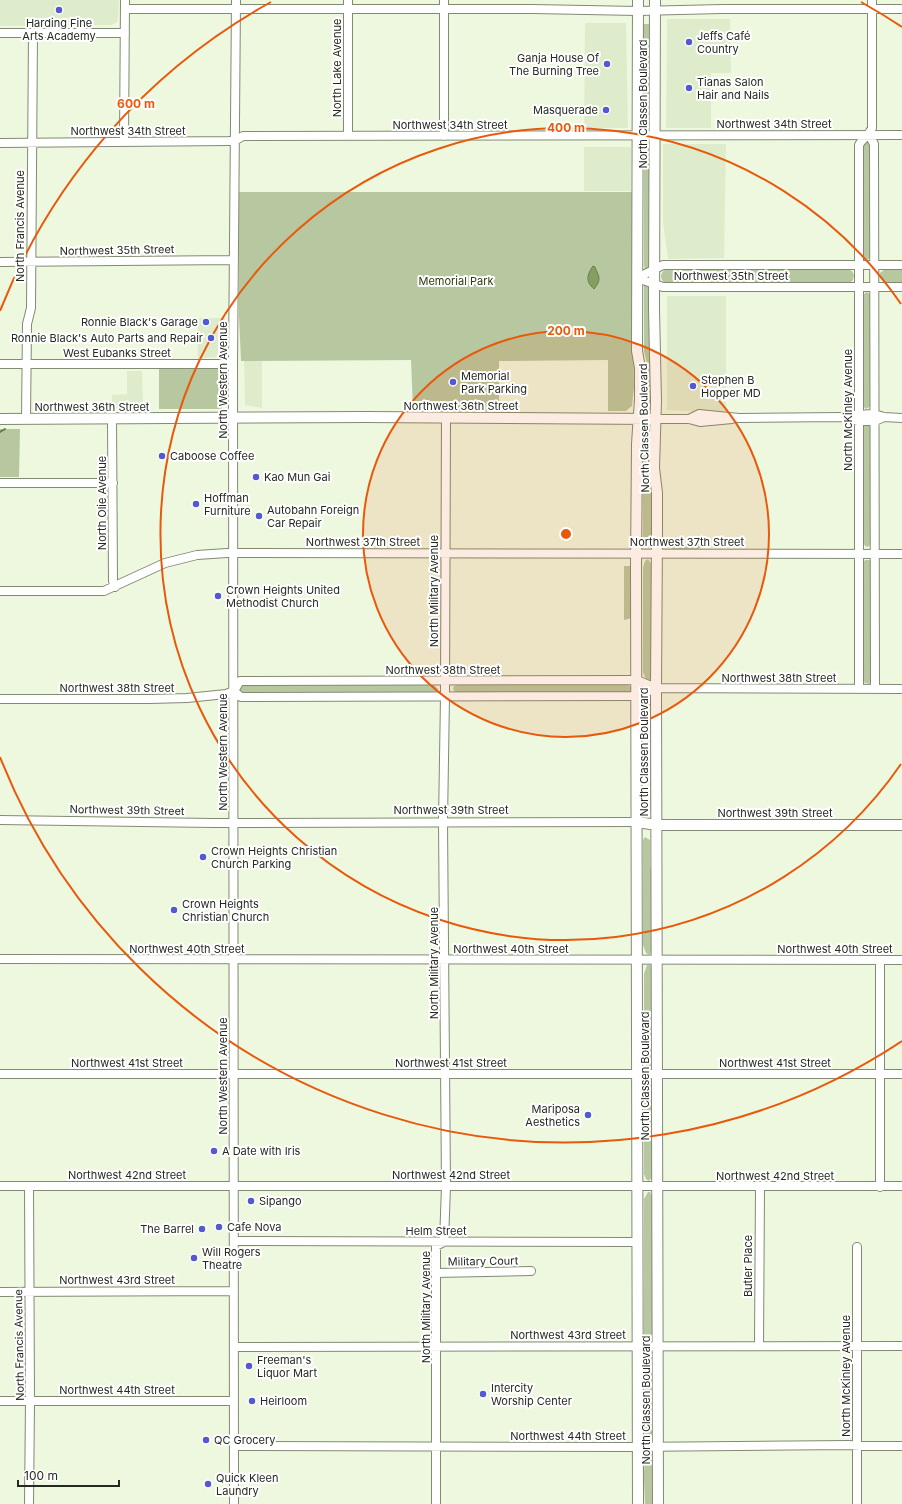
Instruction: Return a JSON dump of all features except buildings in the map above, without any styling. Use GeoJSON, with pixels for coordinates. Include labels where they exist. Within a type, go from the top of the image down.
{"type":"FeatureCollection","features":[{"type":"Feature","properties":{"kind":"main road","name":"North Classen Boulevard"},"geometry":{"type":"LineString","coordinates":[[638,0],[637,278],[638,351],[640,368],[636,553],[638,822],[638,1504]]}},
{"type":"Feature","properties":{"kind":"main road","name":"North Classen Boulevard"},"geometry":{"type":"LineString","coordinates":[[655,0],[656,136],[654,468],[657,493],[658,1504]]}},
{"type":"Feature","properties":{"kind":"main road","name":"Northwest 36th Street"},"geometry":{"type":"LineString","coordinates":[[0,419],[655,419]]}},
{"type":"Feature","properties":{"kind":"main road","name":"Northwest 39th Street"},"geometry":{"type":"LineString","coordinates":[[638,822],[657,825],[902,825]]}},
{"type":"Feature","properties":{"kind":"street"},"geometry":{"type":"LineString","coordinates":[[124,142],[126,0]]}},
{"type":"Feature","properties":{"kind":"street","name":"North Western Avenue"},"geometry":{"type":"LineString","coordinates":[[234,1504],[235,1186],[233,364],[236,0]]}},
{"type":"Feature","properties":{"kind":"street","name":"North Lake Avenue"},"geometry":{"type":"LineString","coordinates":[[348,0],[348,136]]}},
{"type":"Feature","properties":{"kind":"street"},"geometry":{"type":"LineString","coordinates":[[444,0],[444,136]]}},
{"type":"Feature","properties":{"kind":"street","name":"North McKinley Avenue"},"geometry":{"type":"LineString","coordinates":[[860,689],[859,145],[860,142],[869,135],[872,128],[872,0]]}},
{"type":"Feature","properties":{"kind":"street"},"geometry":{"type":"LineString","coordinates":[[125,9],[444,9],[638,11],[722,9],[902,9]]}},
{"type":"Feature","properties":{"kind":"street"},"geometry":{"type":"LineString","coordinates":[[0,33],[125,33]]}},
{"type":"Feature","properties":{"kind":"street","name":"North Francis Avenue"},"geometry":{"type":"LineString","coordinates":[[26,419],[27,324],[31,308],[33,33]]}},
{"type":"Feature","properties":{"kind":"street","name":"North McKinley Avenue"},"geometry":{"type":"LineString","coordinates":[[869,135],[874,144],[875,689]]}},
{"type":"Feature","properties":{"kind":"street","name":"Northwest 34th Street"},"geometry":{"type":"LineString","coordinates":[[0,143],[229,141],[236,140],[243,136],[902,135]]}},
{"type":"Feature","properties":{"kind":"street","name":"Northwest 35th Street"},"geometry":{"type":"LineString","coordinates":[[0,262],[234,260]]}},
{"type":"Feature","properties":{"kind":"street","name":"Northwest 35th Street"},"geometry":{"type":"LineString","coordinates":[[637,278],[664,265],[902,265]]}},
{"type":"Feature","properties":{"kind":"street","name":"Northwest 35th Street"},"geometry":{"type":"LineString","coordinates":[[637,278],[663,287],[902,287]]}},
{"type":"Feature","properties":{"kind":"street","name":"West Eubanks Street"},"geometry":{"type":"LineString","coordinates":[[0,364],[233,364]]}},
{"type":"Feature","properties":{"kind":"street","name":"Northwest 36th Street"},"geometry":{"type":"LineString","coordinates":[[655,419],[689,419],[699,414],[725,415],[739,418],[902,418]]}},
{"type":"Feature","properties":{"kind":"street","name":"North Olie Avenue"},"geometry":{"type":"LineString","coordinates":[[112,418],[113,581],[115,587]]}},
{"type":"Feature","properties":{"kind":"street","name":"North Military Avenue"},"geometry":{"type":"LineString","coordinates":[[436,1504],[436,1246],[444,1242],[446,1186],[443,822],[446,418]]}},
{"type":"Feature","properties":{"kind":"street"},"geometry":{"type":"LineString","coordinates":[[0,483],[113,483]]}},
{"type":"Feature","properties":{"kind":"street","name":"Northwest 37th Street"},"geometry":{"type":"LineString","coordinates":[[0,591],[100,591],[115,587],[165,563],[209,554],[902,554]]}},
{"type":"Feature","properties":{"kind":"street","name":"Northwest 38th Street"},"geometry":{"type":"LineString","coordinates":[[0,699],[167,699],[226,694],[234,691],[240,681],[637,680],[656,688],[900,690]]}},
{"type":"Feature","properties":{"kind":"street","name":"Northwest 38th Street"},"geometry":{"type":"LineString","coordinates":[[234,691],[241,697],[637,696],[656,688]]}},
{"type":"Feature","properties":{"kind":"street","name":"Northwest 39th Street"},"geometry":{"type":"LineString","coordinates":[[0,820],[234,822],[638,822]]}},
{"type":"Feature","properties":{"kind":"street","name":"Northwest 40th Street"},"geometry":{"type":"LineString","coordinates":[[0,959],[902,960]]}},
{"type":"Feature","properties":{"kind":"street"},"geometry":{"type":"LineString","coordinates":[[880,960],[880,1186]]}},
{"type":"Feature","properties":{"kind":"street","name":"Northwest 41st Street"},"geometry":{"type":"LineString","coordinates":[[0,1074],[902,1074]]}},
{"type":"Feature","properties":{"kind":"street","name":"Northwest 42nd Street"},"geometry":{"type":"LineString","coordinates":[[0,1186],[902,1186]]}},
{"type":"Feature","properties":{"kind":"street","name":"North Francis Avenue"},"geometry":{"type":"LineString","coordinates":[[29,1186],[29,1504]]}},
{"type":"Feature","properties":{"kind":"street","name":"Butler Place"},"geometry":{"type":"LineString","coordinates":[[759,1346],[760,1187]]}},
{"type":"Feature","properties":{"kind":"street","name":"Helm Street"},"geometry":{"type":"LineString","coordinates":[[235,1241],[638,1242]]}},
{"type":"Feature","properties":{"kind":"street","name":"North McKinley Avenue"},"geometry":{"type":"LineString","coordinates":[[857,1247],[857,1504]]}},
{"type":"Feature","properties":{"kind":"street","name":"Military Court"},"geometry":{"type":"LineString","coordinates":[[436,1273],[531,1271]]}},
{"type":"Feature","properties":{"kind":"street","name":"Northwest 43rd Street"},"geometry":{"type":"LineString","coordinates":[[0,1292],[234,1291]]}},
{"type":"Feature","properties":{"kind":"street","name":"Northwest 43rd Street"},"geometry":{"type":"LineString","coordinates":[[234,1347],[902,1346]]}},
{"type":"Feature","properties":{"kind":"street","name":"Northwest 44th Street"},"geometry":{"type":"LineString","coordinates":[[0,1401],[234,1401]]}},
{"type":"Feature","properties":{"kind":"street","name":"Northwest 44th Street"},"geometry":{"type":"LineString","coordinates":[[234,1446],[902,1446]]}},
{"type":"Feature","properties":{"kind":"shaded area","name":"Harding Fine Arts Academy"},"geometry":{"type":"Polygon","coordinates":[[[0,0],[119,0],[118,19],[117,22],[111,25],[0,26],[0,0]]]}},
{"type":"Feature","properties":{"kind":"shaded area"},"geometry":{"type":"Polygon","coordinates":[[[667,19],[730,19],[731,73],[711,73],[711,128],[666,128],[667,19]]]}},
{"type":"Feature","properties":{"kind":"shaded area"},"geometry":{"type":"Polygon","coordinates":[[[585,23],[626,23],[628,128],[584,128],[585,23]]]}},
{"type":"Feature","properties":{"kind":"shaded area"},"geometry":{"type":"Polygon","coordinates":[[[663,144],[726,144],[724,258],[668,259],[663,222],[663,144]]]}},
{"type":"Feature","properties":{"kind":"shaded area"},"geometry":{"type":"Polygon","coordinates":[[[584,147],[631,147],[631,191],[584,191],[584,147]]]}},
{"type":"Feature","properties":{"kind":"shaded area"},"geometry":{"type":"Polygon","coordinates":[[[593,266],[598,273],[599,278],[594,289],[588,281],[589,272],[593,266]]]}},
{"type":"Feature","properties":{"kind":"shaded area"},"geometry":{"type":"Polygon","coordinates":[[[667,296],[726,296],[726,413],[667,410],[667,296]]]}},
{"type":"Feature","properties":{"kind":"shaded area","name":"Ronnie Black's Auto Parts and Repair"},"geometry":{"type":"Polygon","coordinates":[[[197,318],[225,318],[224,357],[198,358],[197,318]]]}},
{"type":"Feature","properties":{"kind":"shaded area"},"geometry":{"type":"Polygon","coordinates":[[[244,361],[262,361],[262,408],[245,405],[244,361]]]}},
{"type":"Feature","properties":{"kind":"shaded area"},"geometry":{"type":"Polygon","coordinates":[[[127,371],[142,371],[143,408],[112,409],[112,395],[127,394],[127,371]]]}},
{"type":"Feature","properties":{"kind":"green space"},"geometry":{"type":"Polygon","coordinates":[[[643,24],[650,24],[650,127],[644,127],[643,123],[643,24]]]}},
{"type":"Feature","properties":{"kind":"green space"},"geometry":{"type":"Polygon","coordinates":[[[867,141],[870,143],[871,257],[867,260],[863,257],[862,145],[867,141]]]}},
{"type":"Feature","properties":{"kind":"green space"},"geometry":{"type":"Polygon","coordinates":[[[645,143],[649,143],[650,147],[650,269],[645,270],[644,146],[645,143]]]}},
{"type":"Feature","properties":{"kind":"green space","name":"Memorial Park"},"geometry":{"type":"Polygon","coordinates":[[[239,192],[632,192],[634,387],[632,406],[626,411],[608,411],[608,360],[499,361],[499,411],[413,410],[411,360],[241,361],[239,316],[239,192]]]}},
{"type":"Feature","properties":{"kind":"green space"},"geometry":{"type":"Polygon","coordinates":[[[902,268],[902,283],[886,283],[880,278],[880,273],[885,269],[902,268]]]}},
{"type":"Feature","properties":{"kind":"green space"},"geometry":{"type":"Polygon","coordinates":[[[667,269],[848,269],[852,271],[854,275],[853,280],[850,283],[667,284],[662,280],[661,274],[667,269]]]}},
{"type":"Feature","properties":{"kind":"green space"},"geometry":{"type":"Polygon","coordinates":[[[646,282],[651,288],[651,403],[649,405],[647,402],[647,363],[644,351],[644,286],[646,282]]]}},
{"type":"Feature","properties":{"kind":"green space"},"geometry":{"type":"Polygon","coordinates":[[[867,292],[872,296],[871,406],[866,409],[863,406],[862,295],[867,292]]]}},
{"type":"Feature","properties":{"kind":"green space"},"geometry":{"type":"Polygon","coordinates":[[[159,369],[222,369],[222,409],[159,409],[159,369]]]}},
{"type":"Feature","properties":{"kind":"green space"},"geometry":{"type":"Polygon","coordinates":[[[865,425],[871,427],[871,545],[867,547],[863,544],[863,428],[865,425]]]}},
{"type":"Feature","properties":{"kind":"green space"},"geometry":{"type":"Polygon","coordinates":[[[0,429],[20,429],[19,477],[0,477],[0,429]]]}},
{"type":"Feature","properties":{"kind":"green space"},"geometry":{"type":"Polygon","coordinates":[[[644,432],[646,432],[646,468],[652,493],[652,540],[648,548],[645,546],[643,539],[644,432]]]}},
{"type":"Feature","properties":{"kind":"green space"},"geometry":{"type":"Polygon","coordinates":[[[668,544],[706,544],[698,549],[673,549],[668,547],[668,544]]]}},
{"type":"Feature","properties":{"kind":"green space"},"geometry":{"type":"Polygon","coordinates":[[[648,559],[652,565],[651,678],[649,681],[646,680],[643,672],[643,567],[645,561],[648,559]]]}},
{"type":"Feature","properties":{"kind":"green space"},"geometry":{"type":"Polygon","coordinates":[[[865,560],[870,560],[872,562],[872,680],[869,684],[863,682],[862,564],[865,560]]]}},
{"type":"Feature","properties":{"kind":"green space"},"geometry":{"type":"Polygon","coordinates":[[[624,566],[632,566],[632,618],[624,620],[624,566]]]}},
{"type":"Feature","properties":{"kind":"green space"},"geometry":{"type":"Polygon","coordinates":[[[241,685],[434,685],[438,689],[435,694],[243,694],[239,690],[241,685]]]}},
{"type":"Feature","properties":{"kind":"green space"},"geometry":{"type":"Polygon","coordinates":[[[627,685],[630,686],[631,690],[629,693],[456,693],[453,689],[454,686],[627,685]]]}},
{"type":"Feature","properties":{"kind":"green space"},"geometry":{"type":"Polygon","coordinates":[[[647,698],[651,699],[653,704],[651,811],[650,710],[646,702],[647,698]]]}},
{"type":"Feature","properties":{"kind":"green space"},"geometry":{"type":"Polygon","coordinates":[[[645,837],[650,840],[650,866],[652,872],[653,950],[649,955],[646,953],[643,945],[643,840],[645,837]]]}},
{"type":"Feature","properties":{"kind":"green space"},"geometry":{"type":"Polygon","coordinates":[[[647,965],[650,965],[653,971],[653,1062],[650,1068],[647,1068],[644,1060],[644,974],[647,965]]]}},
{"type":"Feature","properties":{"kind":"green space"},"geometry":{"type":"Polygon","coordinates":[[[646,1080],[649,1080],[652,1084],[652,1177],[649,1181],[646,1179],[644,1174],[644,1088],[646,1080]]]}},
{"type":"Feature","properties":{"kind":"green space"},"geometry":{"type":"Polygon","coordinates":[[[648,1192],[650,1192],[653,1199],[653,1338],[649,1342],[644,1334],[644,1199],[648,1192]]]}},
{"type":"Feature","properties":{"kind":"green space"},"geometry":{"type":"Polygon","coordinates":[[[647,1353],[651,1354],[653,1359],[653,1436],[650,1441],[644,1433],[645,1359],[647,1353]]]}},
{"type":"Feature","properties":{"kind":"green space"},"geometry":{"type":"Polygon","coordinates":[[[649,1452],[652,1453],[654,1459],[654,1504],[645,1504],[644,1468],[649,1452]]]}},
{"type":"Feature","properties":{"kind":"waterway"},"geometry":{"type":"LineString","coordinates":[[0,432],[5,429]]}},
{"type":"Feature","properties":{"kind":"place","name":"Harding Fine Arts Academy"},"geometry":{"type":"Point","coordinates":[59,10]}},
{"type":"Feature","properties":{"kind":"place","name":"Jeffs Café Country"},"geometry":{"type":"Point","coordinates":[689,42]}},
{"type":"Feature","properties":{"kind":"place","name":"Ganja House Of The Burning Tree"},"geometry":{"type":"Point","coordinates":[607,64]}},
{"type":"Feature","properties":{"kind":"place","name":"Tianas Salon Hair and Nails"},"geometry":{"type":"Point","coordinates":[689,88]}},
{"type":"Feature","properties":{"kind":"place","name":"Masquerade"},"geometry":{"type":"Point","coordinates":[606,110]}},
{"type":"Feature","properties":{"kind":"place","name":"Ronnie Black's Garage"},"geometry":{"type":"Point","coordinates":[206,322]}},
{"type":"Feature","properties":{"kind":"place","name":"Ronnie Black's Auto Parts and Repair"},"geometry":{"type":"Point","coordinates":[211,338]}},
{"type":"Feature","properties":{"kind":"place","name":"Memorial Park Parking"},"geometry":{"type":"Point","coordinates":[453,382]}},
{"type":"Feature","properties":{"kind":"place","name":"Stephen B Hopper MD"},"geometry":{"type":"Point","coordinates":[693,386]}},
{"type":"Feature","properties":{"kind":"place","name":"Caboose Coffee"},"geometry":{"type":"Point","coordinates":[162,456]}},
{"type":"Feature","properties":{"kind":"place","name":"Kao Mun Gai"},"geometry":{"type":"Point","coordinates":[256,477]}},
{"type":"Feature","properties":{"kind":"place","name":"Hoffman Furniture"},"geometry":{"type":"Point","coordinates":[196,504]}},
{"type":"Feature","properties":{"kind":"place","name":"Autobahn Foreign Car Repair"},"geometry":{"type":"Point","coordinates":[259,516]}},
{"type":"Feature","properties":{"kind":"place","name":"Crown Heights United Methodist Church"},"geometry":{"type":"Point","coordinates":[218,596]}},
{"type":"Feature","properties":{"kind":"place","name":"Crown Heights Christian Church Parking"},"geometry":{"type":"Point","coordinates":[203,857]}},
{"type":"Feature","properties":{"kind":"place","name":"Crown Heights Christian Church"},"geometry":{"type":"Point","coordinates":[174,910]}},
{"type":"Feature","properties":{"kind":"place","name":"Mariposa Aesthetics"},"geometry":{"type":"Point","coordinates":[588,1115]}},
{"type":"Feature","properties":{"kind":"place","name":"A Date with Iris"},"geometry":{"type":"Point","coordinates":[214,1151]}},
{"type":"Feature","properties":{"kind":"place","name":"Sipango"},"geometry":{"type":"Point","coordinates":[251,1201]}},
{"type":"Feature","properties":{"kind":"place","name":"Cafe Nova"},"geometry":{"type":"Point","coordinates":[219,1227]}},
{"type":"Feature","properties":{"kind":"place","name":"The Barrel"},"geometry":{"type":"Point","coordinates":[202,1229]}},
{"type":"Feature","properties":{"kind":"place","name":"Will Rogers Theatre"},"geometry":{"type":"Point","coordinates":[194,1258]}},
{"type":"Feature","properties":{"kind":"place","name":"Freeman's Liquor Mart"},"geometry":{"type":"Point","coordinates":[249,1366]}},
{"type":"Feature","properties":{"kind":"place","name":"Intercity Worship Center"},"geometry":{"type":"Point","coordinates":[483,1394]}},
{"type":"Feature","properties":{"kind":"place","name":"Heirloom"},"geometry":{"type":"Point","coordinates":[252,1401]}},
{"type":"Feature","properties":{"kind":"place","name":"QC Grocery"},"geometry":{"type":"Point","coordinates":[206,1440]}},
{"type":"Feature","properties":{"kind":"place","name":"Quick Kleen Laundry"},"geometry":{"type":"Point","coordinates":[208,1484]}}]}
